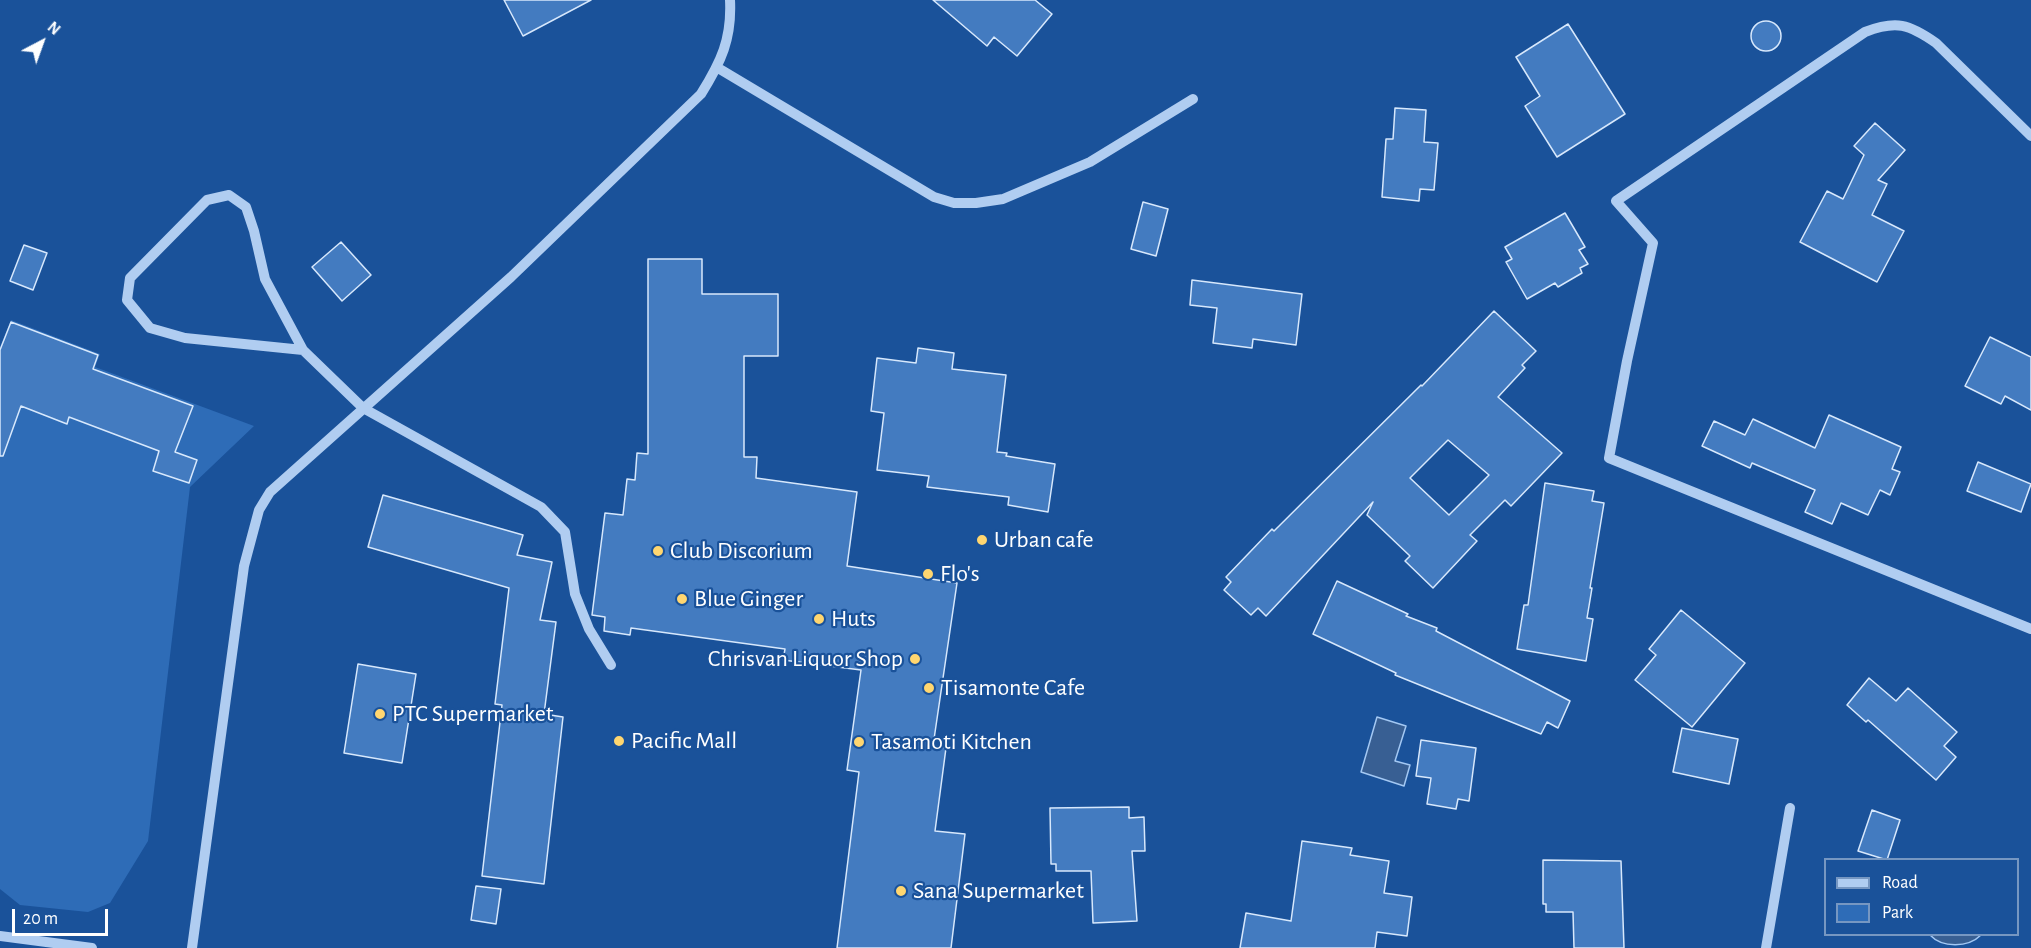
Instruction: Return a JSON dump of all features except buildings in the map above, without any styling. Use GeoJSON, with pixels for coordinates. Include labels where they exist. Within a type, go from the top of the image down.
{"type":"FeatureCollection","features":[{"type":"Feature","properties":{"kind":"street"},"geometry":{"type":"LineString","coordinates":[[192,948],[244,566],[259,510],[270,492],[537,252],[701,94],[718,68],[725,51],[731,17],[730,0]]}},
{"type":"Feature","properties":{"kind":"street"},"geometry":{"type":"LineString","coordinates":[[2031,136],[1920,31],[1903,24],[1884,25],[1865,32],[1616,201],[1653,243],[1627,361],[1609,458],[2031,629]]}},
{"type":"Feature","properties":{"kind":"street"},"geometry":{"type":"LineString","coordinates":[[718,68],[934,197],[954,203],[1003,199],[1090,162],[1193,99]]}},
{"type":"Feature","properties":{"kind":"street"},"geometry":{"type":"LineString","coordinates":[[303,350],[185,338],[150,328],[127,300],[130,278],[207,200],[229,195],[246,207],[265,279],[303,350],[363,408],[541,507],[565,532],[575,594],[588,629],[612,665]]}},
{"type":"Feature","properties":{"kind":"street"},"geometry":{"type":"LineString","coordinates":[[1766,948],[1790,808]]}},
{"type":"Feature","properties":{"kind":"street"},"geometry":{"type":"LineString","coordinates":[[0,936],[92,948]]}},
{"type":"Feature","properties":{"kind":"green space"},"geometry":{"type":"Polygon","coordinates":[[[11,320],[100,354],[95,367],[254,426],[190,487],[148,841],[110,903],[88,912],[20,905],[0,889],[0,347],[11,320]]]}},
{"type":"Feature","properties":{"kind":"shaded area"},"geometry":{"type":"Polygon","coordinates":[[[1377,717],[1406,726],[1395,761],[1410,765],[1404,786],[1361,772],[1377,717]]]}},
{"type":"Feature","properties":{"kind":"shaded area"},"geometry":{"type":"Polygon","coordinates":[[[1931,936],[1980,936],[1969,942],[1955,945],[1931,936]]]}},
{"type":"Feature","properties":{"kind":"place","name":"Urban cafe"},"geometry":{"type":"Point","coordinates":[982,540]}},
{"type":"Feature","properties":{"kind":"place","name":"Club Discorium"},"geometry":{"type":"Point","coordinates":[658,551]}},
{"type":"Feature","properties":{"kind":"place","name":"Flo's"},"geometry":{"type":"Point","coordinates":[928,574]}},
{"type":"Feature","properties":{"kind":"place","name":"Blue Ginger"},"geometry":{"type":"Point","coordinates":[682,599]}},
{"type":"Feature","properties":{"kind":"place","name":"Huts"},"geometry":{"type":"Point","coordinates":[819,619]}},
{"type":"Feature","properties":{"kind":"place","name":"Chrisvan Liquor Shop"},"geometry":{"type":"Point","coordinates":[915,659]}},
{"type":"Feature","properties":{"kind":"place","name":"Tisamonte Cafe"},"geometry":{"type":"Point","coordinates":[929,688]}},
{"type":"Feature","properties":{"kind":"place","name":"PTC Supermarket"},"geometry":{"type":"Point","coordinates":[380,714]}},
{"type":"Feature","properties":{"kind":"place","name":"Pacific Mall"},"geometry":{"type":"Point","coordinates":[619,741]}},
{"type":"Feature","properties":{"kind":"place","name":"Tasamoti Kitchen"},"geometry":{"type":"Point","coordinates":[859,742]}},
{"type":"Feature","properties":{"kind":"place","name":"Sana Supermarket"},"geometry":{"type":"Point","coordinates":[901,891]}}]}
